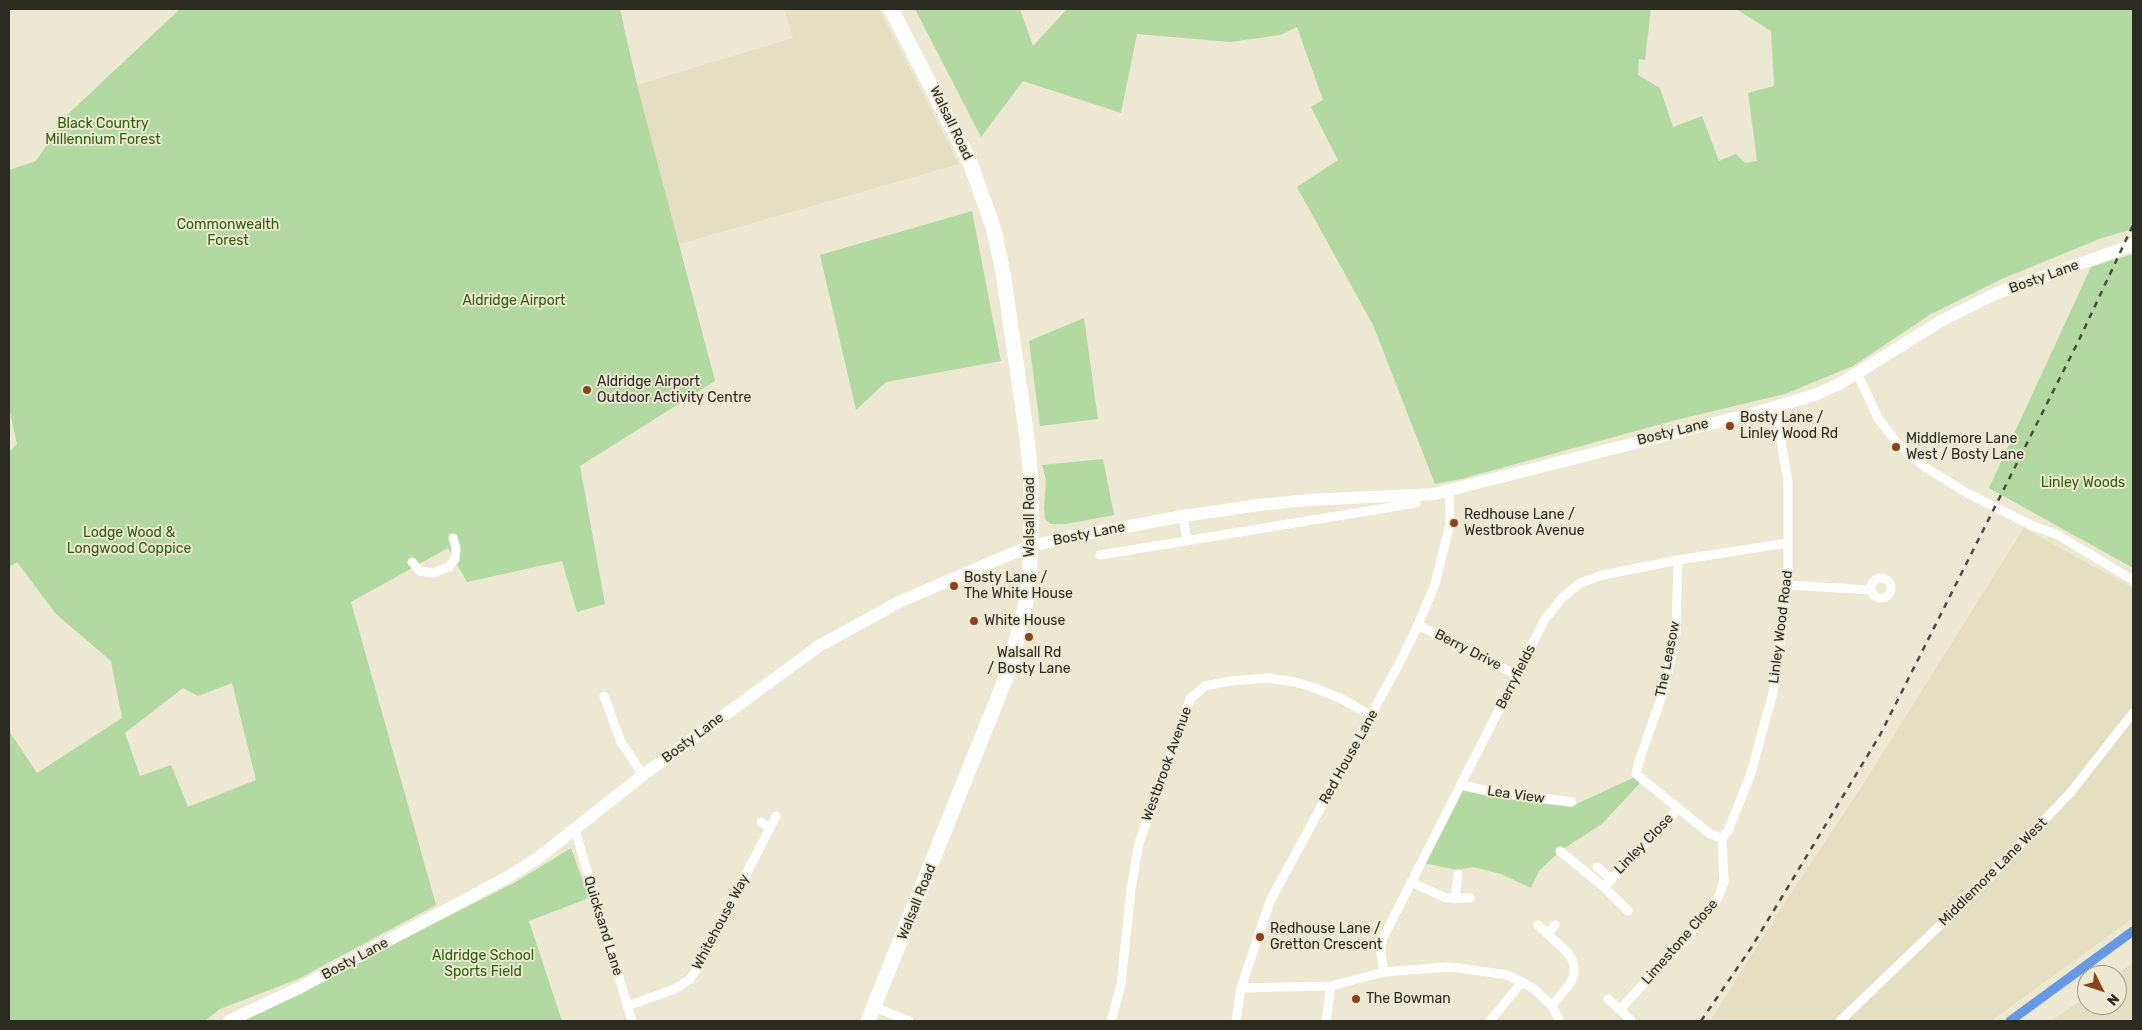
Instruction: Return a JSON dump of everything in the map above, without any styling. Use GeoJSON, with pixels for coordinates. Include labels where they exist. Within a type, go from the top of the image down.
{"type":"FeatureCollection","features":[{"type":"Feature","properties":{"kind":"main road","name":"Walsall Road"},"geometry":{"type":"LineString","coordinates":[[868,1021],[1009,670],[1028,594],[1031,546],[1031,480],[1027,438],[1003,272],[994,230],[970,162],[891,9]]}},
{"type":"Feature","properties":{"kind":"main road","name":"Bosty Lane"},"geometry":{"type":"LineString","coordinates":[[229,1021],[299,988],[506,878],[538,858],[642,775],[819,646],[899,602],[1031,546],[1183,516],[1267,504],[1434,494],[1775,407],[1817,394],[1857,373],[1940,321],[1997,293],[2133,245]]}},
{"type":"Feature","properties":{"kind":"street"},"geometry":{"type":"LineString","coordinates":[[1857,373],[1878,418],[1897,443],[1925,467],[1976,497],[2025,522],[2056,534],[2133,580]]}},
{"type":"Feature","properties":{"kind":"street","name":"Linley Wood Road"},"geometry":{"type":"LineString","coordinates":[[1722,838],[1728,831],[1750,776],[1773,693],[1788,586],[1788,482],[1775,407]]}},
{"type":"Feature","properties":{"kind":"street","name":"Red House Lane"},"geometry":{"type":"LineString","coordinates":[[1236,1021],[1241,988],[1270,901],[1372,716],[1418,625],[1435,584],[1450,524],[1449,490]]}},
{"type":"Feature","properties":{"kind":"street","name":"Bosty Lane"},"geometry":{"type":"LineString","coordinates":[[1100,555],[1119,548],[1187,541],[1416,503]]}},
{"type":"Feature","properties":{"kind":"street"},"geometry":{"type":"LineString","coordinates":[[1183,516],[1187,541]]}},
{"type":"Feature","properties":{"kind":"street"},"geometry":{"type":"LineString","coordinates":[[412,562],[420,571],[433,573],[449,567],[455,559],[456,548],[453,538]]}},
{"type":"Feature","properties":{"kind":"street","name":"Berryfields"},"geometry":{"type":"LineString","coordinates":[[1384,972],[1380,953],[1382,940],[1545,619],[1563,597],[1580,583],[1603,575],[1678,560],[1788,543]]}},
{"type":"Feature","properties":{"kind":"street","name":"The Leasow"},"geometry":{"type":"LineString","coordinates":[[1678,560],[1676,632],[1665,687],[1639,760],[1636,774],[1678,809]]}},
{"type":"Feature","properties":{"kind":"street"},"geometry":{"type":"LineString","coordinates":[[1788,586],[1871,590]]}},
{"type":"Feature","properties":{"kind":"street","name":"Berry Drive"},"geometry":{"type":"LineString","coordinates":[[1418,625],[1517,675]]}},
{"type":"Feature","properties":{"kind":"street","name":"Westbrook Avenue"},"geometry":{"type":"LineString","coordinates":[[1111,1021],[1121,984],[1131,889],[1139,842],[1190,699],[1205,686],[1230,681],[1268,678],[1295,682],[1315,688],[1340,698],[1372,716]]}},
{"type":"Feature","properties":{"kind":"street"},"geometry":{"type":"LineString","coordinates":[[604,696],[620,742],[642,775]]}},
{"type":"Feature","properties":{"kind":"street","name":"Middlemore Lane West"},"geometry":{"type":"LineString","coordinates":[[1840,1021],[1983,884],[2070,793],[2133,712]]}},
{"type":"Feature","properties":{"kind":"street","name":"Lea View"},"geometry":{"type":"LineString","coordinates":[[1461,785],[1494,792],[1572,802]]}},
{"type":"Feature","properties":{"kind":"street"},"geometry":{"type":"LineString","coordinates":[[1678,809],[1710,834],[1722,838]]}},
{"type":"Feature","properties":{"kind":"street","name":"Linley Close"},"geometry":{"type":"LineString","coordinates":[[1604,887],[1678,809]]}},
{"type":"Feature","properties":{"kind":"street","name":"Whitehouse Way"},"geometry":{"type":"LineString","coordinates":[[627,1006],[675,989],[690,979],[697,969],[776,816]]}},
{"type":"Feature","properties":{"kind":"street"},"geometry":{"type":"LineString","coordinates":[[761,822],[770,829]]}},
{"type":"Feature","properties":{"kind":"street","name":"Quicksand Lane"},"geometry":{"type":"LineString","coordinates":[[575,830],[632,1021]]}},
{"type":"Feature","properties":{"kind":"street","name":"Limestone Close"},"geometry":{"type":"LineString","coordinates":[[1620,1009],[1684,942],[1718,898],[1724,882],[1722,838]]}},
{"type":"Feature","properties":{"kind":"street","name":"Linley Close"},"geometry":{"type":"LineString","coordinates":[[1560,851],[1604,887],[1628,910]]}},
{"type":"Feature","properties":{"kind":"street","name":"Linley Close"},"geometry":{"type":"LineString","coordinates":[[1597,867],[1611,879]]}},
{"type":"Feature","properties":{"kind":"street"},"geometry":{"type":"LineString","coordinates":[[1456,899],[1458,874]]}},
{"type":"Feature","properties":{"kind":"street"},"geometry":{"type":"LineString","coordinates":[[1411,882],[1436,895],[1456,899],[1470,898]]}},
{"type":"Feature","properties":{"kind":"street"},"geometry":{"type":"LineString","coordinates":[[1538,925],[1566,951],[1572,959],[1574,967],[1571,982],[1552,1006]]}},
{"type":"Feature","properties":{"kind":"street"},"geometry":{"type":"LineString","coordinates":[[1547,934],[1556,925]]}},
{"type":"Feature","properties":{"kind":"street"},"geometry":{"type":"LineString","coordinates":[[1241,988],[1332,986],[1384,972],[1446,967],[1460,968],[1507,976],[1522,982],[1534,989],[1552,1006],[1560,1021]]}},
{"type":"Feature","properties":{"kind":"street"},"geometry":{"type":"LineString","coordinates":[[1490,1021],[1522,982]]}},
{"type":"Feature","properties":{"kind":"street"},"geometry":{"type":"LineString","coordinates":[[1326,1021],[1332,986]]}},
{"type":"Feature","properties":{"kind":"street"},"geometry":{"type":"LineString","coordinates":[[1608,999],[1631,1020]]}},
{"type":"Feature","properties":{"kind":"street"},"geometry":{"type":"LineString","coordinates":[[874,1007],[909,1021]]}},
{"type":"Feature","properties":{"kind":"shaded area"},"geometry":{"type":"Polygon","coordinates":[[[784,9],[879,9],[959,164],[679,244],[637,85],[793,38],[784,9]]]}},
{"type":"Feature","properties":{"kind":"shaded area"},"geometry":{"type":"Polygon","coordinates":[[[2024,528],[2133,588],[2133,918],[1991,1021],[1710,1021],[1862,786],[2024,528]]]}},
{"type":"Feature","properties":{"kind":"shaded area"},"geometry":{"type":"Polygon","coordinates":[[[2133,963],[2133,1021],[2051,1021],[2077,1003],[2077,1015],[2127,1015],[2127,967],[2133,963]]]}},
{"type":"Feature","properties":{"kind":"green space"},"geometry":{"type":"Polygon","coordinates":[[[180,9],[620,9],[637,85],[715,381],[580,466],[605,604],[577,612],[562,561],[467,582],[448,548],[351,602],[436,905],[298,979],[220,1009],[205,1021],[9,1021],[9,731],[37,773],[122,718],[111,661],[56,614],[17,562],[9,567],[9,452],[17,444],[9,408],[9,170],[36,161],[67,115],[180,9]],[[232,683],[198,696],[183,688],[125,733],[140,776],[171,765],[188,807],[256,780],[232,683]]]}},
{"type":"Feature","properties":{"kind":"green space"},"geometry":{"type":"Polygon","coordinates":[[[915,9],[1020,9],[1033,46],[1067,9],[1651,9],[1645,60],[1639,59],[1638,75],[1660,88],[1673,127],[1702,116],[1719,161],[1736,154],[1745,163],[1757,161],[1748,93],[1774,86],[1771,31],[1736,9],[2133,9],[2133,229],[2102,238],[2004,278],[1931,314],[1853,366],[1785,394],[1676,420],[1461,479],[1435,484],[1373,325],[1297,187],[1338,160],[1311,107],[1323,100],[1297,27],[1280,35],[1230,42],[1137,34],[1121,113],[1023,81],[981,137],[915,9]]]}},
{"type":"Feature","properties":{"kind":"green space"},"geometry":{"type":"Polygon","coordinates":[[[972,211],[1001,361],[886,382],[856,410],[820,255],[972,211]]]}},
{"type":"Feature","properties":{"kind":"green space","name":"Linley Woods"},"geometry":{"type":"Polygon","coordinates":[[[2133,254],[2133,568],[1989,488],[2091,267],[2133,254]]]}},
{"type":"Feature","properties":{"kind":"green space"},"geometry":{"type":"Polygon","coordinates":[[[1084,318],[1098,419],[1040,426],[1029,341],[1084,318]]]}},
{"type":"Feature","properties":{"kind":"green space"},"geometry":{"type":"Polygon","coordinates":[[[1103,459],[1114,515],[1066,524],[1051,524],[1045,519],[1046,480],[1042,465],[1103,459]]]}},
{"type":"Feature","properties":{"kind":"green space"},"geometry":{"type":"Polygon","coordinates":[[[1635,777],[1640,783],[1602,824],[1560,851],[1539,871],[1531,888],[1501,874],[1473,867],[1457,870],[1424,863],[1461,790],[1492,797],[1570,807],[1635,777]]]}},
{"type":"Feature","properties":{"kind":"green space","name":"Aldridge School Sports Field"},"geometry":{"type":"Polygon","coordinates":[[[571,848],[589,898],[529,921],[562,1021],[242,1021],[514,883],[571,848]]]}},
{"type":"Feature","properties":{"kind":"waterway"},"geometry":{"type":"LineString","coordinates":[[2010,1021],[2133,931]]}},
{"type":"Feature","properties":{"kind":"railway"},"geometry":{"type":"LineString","coordinates":[[1701,1021],[1751,948],[1880,735],[2079,340],[2133,225]]}},
{"type":"Feature","properties":{"kind":"place","name":"Aldridge Airport Outdoor Activity Centre"},"geometry":{"type":"Point","coordinates":[587,390]}},
{"type":"Feature","properties":{"kind":"place","name":"Bosty Lane / Linley Wood Rd"},"geometry":{"type":"Point","coordinates":[1730,426]}},
{"type":"Feature","properties":{"kind":"place","name":"Middlemore Lane West / Bosty Lane"},"geometry":{"type":"Point","coordinates":[1896,447]}},
{"type":"Feature","properties":{"kind":"place","name":"Redhouse Lane / Westbrook Avenue"},"geometry":{"type":"Point","coordinates":[1454,523]}},
{"type":"Feature","properties":{"kind":"place","name":"Bosty Lane / The White House"},"geometry":{"type":"Point","coordinates":[954,586]}},
{"type":"Feature","properties":{"kind":"place","name":"White House"},"geometry":{"type":"Point","coordinates":[974,621]}},
{"type":"Feature","properties":{"kind":"place","name":"Walsall Rd / Bosty Lane"},"geometry":{"type":"Point","coordinates":[1029,637]}},
{"type":"Feature","properties":{"kind":"place","name":"Redhouse Lane / Gretton Crescent"},"geometry":{"type":"Point","coordinates":[1260,937]}},
{"type":"Feature","properties":{"kind":"place","name":"The Bowman"},"geometry":{"type":"Point","coordinates":[1356,999]}},
{"type":"Feature","properties":{"kind":"park label","name":"Black Country Millennium Forest"},"geometry":{"type":"Point","coordinates":[103,132]}},
{"type":"Feature","properties":{"kind":"park label","name":"Commonwealth Forest"},"geometry":{"type":"Point","coordinates":[228,234]}},
{"type":"Feature","properties":{"kind":"park label","name":"Aldridge Airport"},"geometry":{"type":"Point","coordinates":[514,301]}},
{"type":"Feature","properties":{"kind":"park label","name":"Lodge Wood & Longwood Coppice"},"geometry":{"type":"Point","coordinates":[129,542]}}]}
